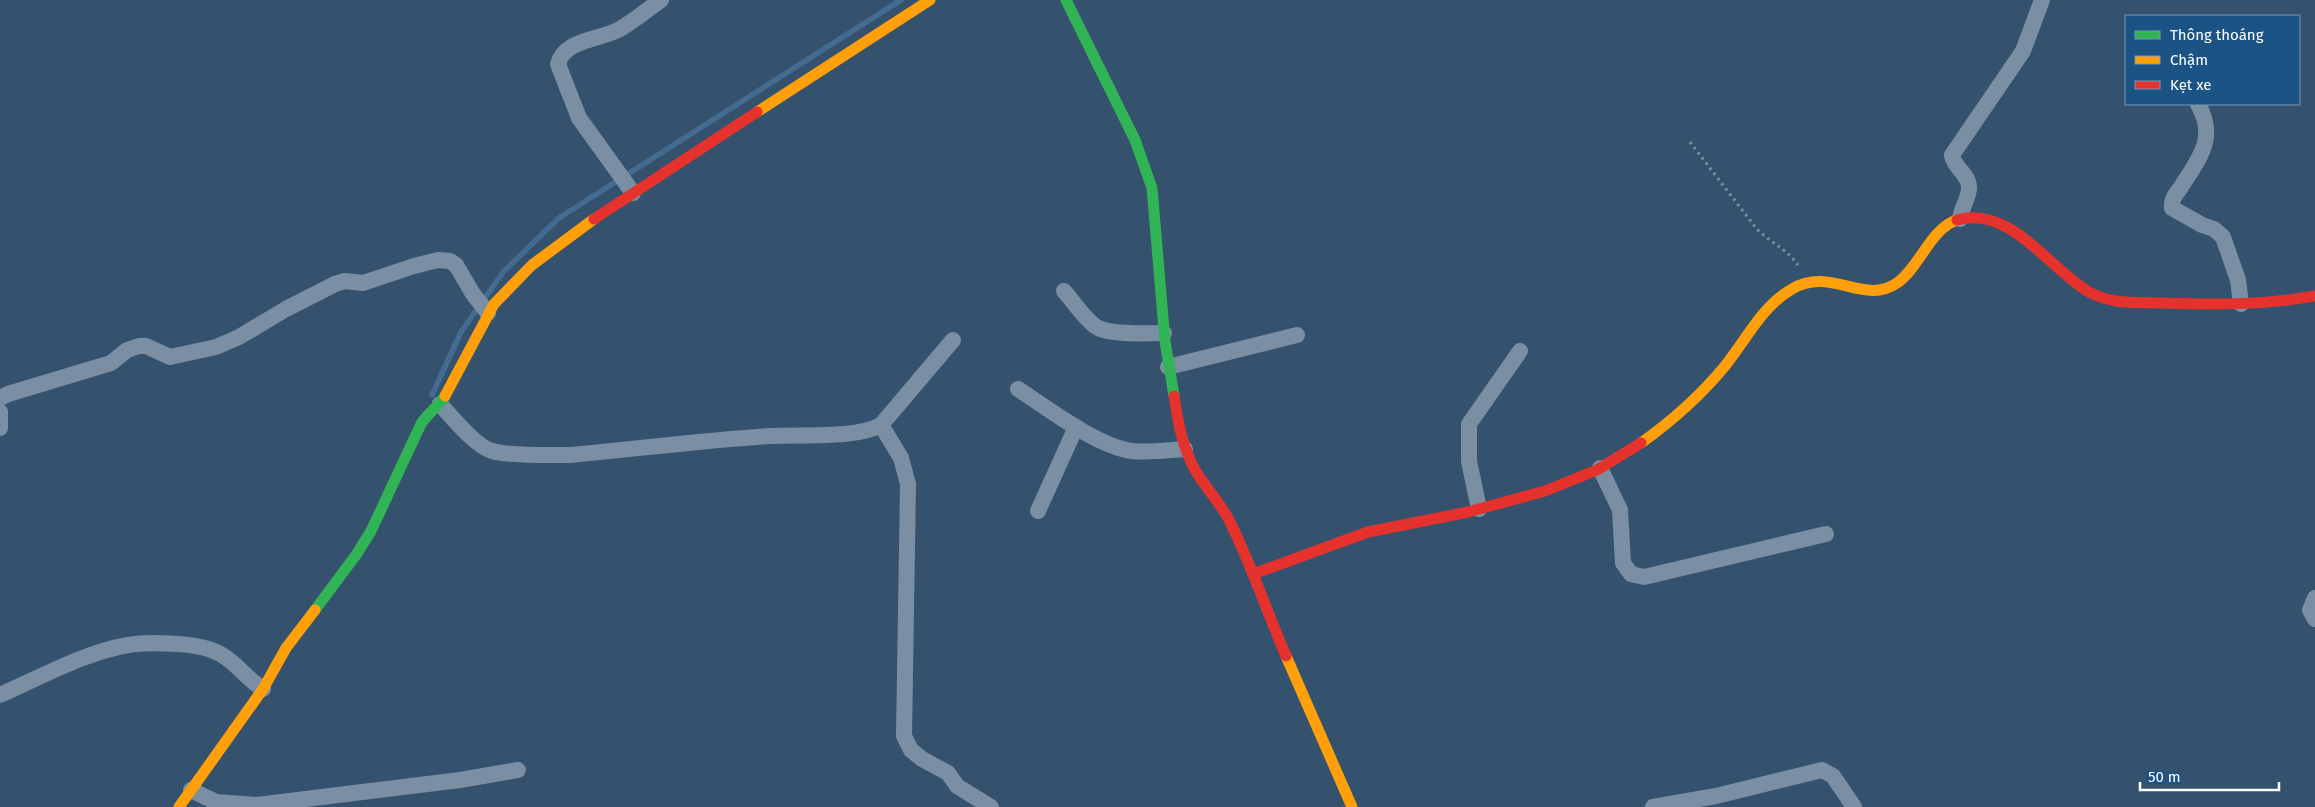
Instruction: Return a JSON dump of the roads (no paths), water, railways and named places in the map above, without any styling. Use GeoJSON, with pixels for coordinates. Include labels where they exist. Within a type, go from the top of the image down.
{"type":"FeatureCollection","features":[{"type":"Feature","properties":{"kind":"street"},"geometry":{"type":"LineString","coordinates":[[627,186],[579,118],[558,64],[560,58],[571,48],[618,30],[661,0]]}},
{"type":"Feature","properties":{"kind":"street"},"geometry":{"type":"LineString","coordinates":[[179,807],[192,790],[253,682],[286,648],[340,578],[371,531],[421,424],[426,416],[440,404],[481,305],[513,283],[627,186],[930,0]]}},
{"type":"Feature","properties":{"kind":"street"},"geometry":{"type":"LineString","coordinates":[[1066,0],[1126,120],[1152,183],[1168,367],[1178,425],[1185,449],[1196,471],[1227,515],[1246,552],[1253,574],[1306,704],[1352,807]]}},
{"type":"Feature","properties":{"kind":"street"},"geometry":{"type":"LineString","coordinates":[[1960,219],[1961,208],[1970,190],[1969,184],[1954,162],[1952,155],[2023,51],[2042,0]]}},
{"type":"Feature","properties":{"kind":"street"},"geometry":{"type":"LineString","coordinates":[[2198,105],[2206,123],[2208,137],[2172,199],[2172,208],[2202,225],[2214,229],[2222,237],[2238,280],[2241,304]]}},
{"type":"Feature","properties":{"kind":"street"},"geometry":{"type":"LineString","coordinates":[[1253,574],[1381,528],[1479,509],[1566,482],[1600,468],[1635,446],[1688,404],[1731,359],[1774,304],[1791,289],[1807,281],[1818,280],[1877,292],[1895,286],[1917,263],[1939,232],[1947,225],[1960,219],[1978,219],[1991,222],[2026,237],[2083,289],[2115,303],[2241,304],[2293,300],[2315,296]]}},
{"type":"Feature","properties":{"kind":"street"},"geometry":{"type":"LineString","coordinates":[[0,398],[111,363],[127,350],[139,346],[146,346],[170,357],[216,348],[335,284],[345,281],[363,283],[424,263],[450,261],[456,265],[481,305]]}},
{"type":"Feature","properties":{"kind":"street"},"geometry":{"type":"LineString","coordinates":[[1064,290],[1089,321],[1099,328],[1128,332],[1164,333]]}},
{"type":"Feature","properties":{"kind":"street"},"geometry":{"type":"LineString","coordinates":[[1168,367],[1297,336]]}},
{"type":"Feature","properties":{"kind":"street"},"geometry":{"type":"LineString","coordinates":[[440,404],[482,445],[492,451],[543,455],[570,455],[774,436],[853,433],[875,429],[881,425],[953,340]]}},
{"type":"Feature","properties":{"kind":"street"},"geometry":{"type":"LineString","coordinates":[[1479,509],[1469,461],[1469,424],[1520,351]]}},
{"type":"Feature","properties":{"kind":"street"},"geometry":{"type":"LineString","coordinates":[[1018,389],[1076,427],[1129,451],[1145,452],[1185,449]]}},
{"type":"Feature","properties":{"kind":"street"},"geometry":{"type":"LineString","coordinates":[[0,412],[0,428]]}},
{"type":"Feature","properties":{"kind":"street"},"geometry":{"type":"LineString","coordinates":[[881,425],[901,458],[908,484],[904,736],[911,750],[922,759],[948,773],[957,786],[991,807]]}},
{"type":"Feature","properties":{"kind":"street"},"geometry":{"type":"LineString","coordinates":[[1038,510],[1076,427]]}},
{"type":"Feature","properties":{"kind":"street"},"geometry":{"type":"LineString","coordinates":[[1600,468],[1620,510],[1624,563],[1627,570],[1636,576],[1644,577],[1687,568],[1826,534]]}},
{"type":"Feature","properties":{"kind":"street"},"geometry":{"type":"LineString","coordinates":[[2315,598],[2310,610],[2315,619]]}},
{"type":"Feature","properties":{"kind":"street"},"geometry":{"type":"LineString","coordinates":[[0,695],[94,653],[129,644],[186,644],[211,650],[225,656],[253,682]]}},
{"type":"Feature","properties":{"kind":"street"},"geometry":{"type":"LineString","coordinates":[[192,790],[216,802],[257,804],[460,780],[518,770]]}},
{"type":"Feature","properties":{"kind":"street"},"geometry":{"type":"LineString","coordinates":[[1653,807],[1716,796],[1822,770],[1833,776],[1854,807]]}},
{"type":"Feature","properties":{"kind":"waterway"},"geometry":{"type":"LineString","coordinates":[[432,395],[461,332],[504,271],[559,218],[901,0]]}}]}
